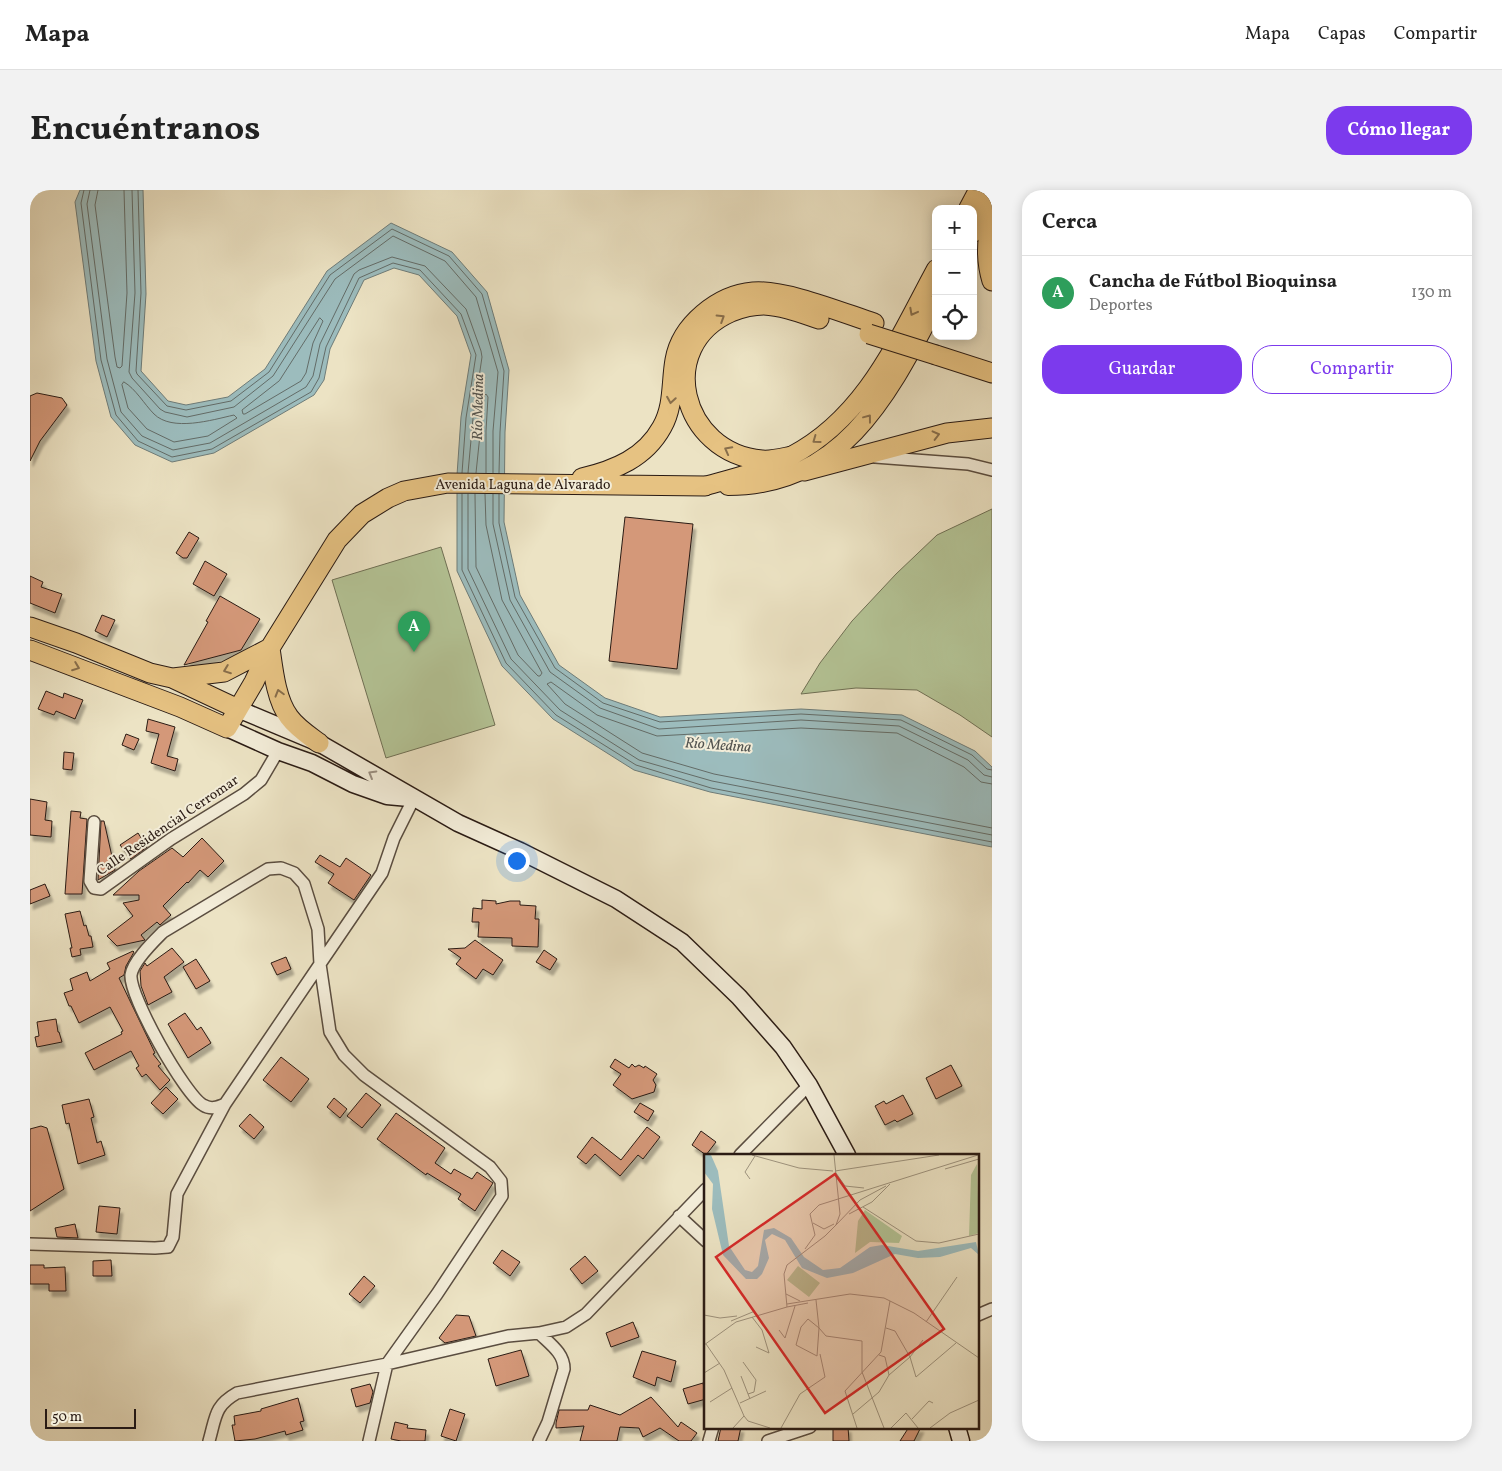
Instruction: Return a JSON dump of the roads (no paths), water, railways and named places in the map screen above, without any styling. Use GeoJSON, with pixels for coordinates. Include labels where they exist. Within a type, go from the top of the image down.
{"type":"FeatureCollection","features":[{"type":"Feature","properties":{"kind":"highway"},"geometry":{"type":"LineString","coordinates":[[992,221],[988,235],[988,265],[992,281]]}},
{"type":"Feature","properties":{"kind":"highway"},"geometry":{"type":"LineString","coordinates":[[545,483],[583,478],[609,471],[633,460],[650,444],[663,426],[671,404],[675,358],[687,332],[706,311],[730,297],[754,292],[786,295],[872,328],[938,350],[992,373]]}},
{"type":"Feature","properties":{"kind":"highway"},"geometry":{"type":"LineString","coordinates":[[792,456],[764,461],[741,457],[719,446],[703,431],[691,412],[685,392],[686,369],[692,349],[704,330],[721,316],[741,308],[763,305],[872,328]]}},
{"type":"Feature","properties":{"kind":"highway"},"geometry":{"type":"LineString","coordinates":[[938,350],[992,361]]}},
{"type":"Feature","properties":{"kind":"highway"},"geometry":{"type":"LineString","coordinates":[[804,471],[947,433],[992,428]]}},
{"type":"Feature","properties":{"kind":"highway","name":"Avenida Laguna de Alvarado"},"geometry":{"type":"LineString","coordinates":[[227,728],[254,682],[270,648],[337,540],[362,514],[388,498],[404,491],[448,483],[705,486]]}},
{"type":"Feature","properties":{"kind":"highway"},"geometry":{"type":"LineString","coordinates":[[30,627],[76,643],[150,673],[172,678],[238,709]]}},
{"type":"Feature","properties":{"kind":"highway"},"geometry":{"type":"LineString","coordinates":[[172,678],[224,672],[270,648],[275,680],[284,710],[297,727],[319,743]]}},
{"type":"Feature","properties":{"kind":"highway"},"geometry":{"type":"LineString","coordinates":[[30,650],[180,707],[227,728]]}},
{"type":"Feature","properties":{"kind":"main road"},"geometry":{"type":"LineString","coordinates":[[970,205],[978,190]]}},
{"type":"Feature","properties":{"kind":"main road"},"geometry":{"type":"LineString","coordinates":[[977,226],[992,198]]}},
{"type":"Feature","properties":{"kind":"main road","name":"Avenida Laguna de Alvarado"},"geometry":{"type":"LineString","coordinates":[[705,486],[765,468],[792,456],[837,424],[858,403],[875,380],[932,276]]}},
{"type":"Feature","properties":{"kind":"main road","name":"Avenida Laguna de Alvarado"},"geometry":{"type":"LineString","coordinates":[[705,486],[743,486],[773,482],[804,471],[839,448],[863,424],[886,393],[932,312]]}},
{"type":"Feature","properties":{"kind":"main road"},"geometry":{"type":"LineString","coordinates":[[238,709],[319,743],[458,824],[520,851],[616,899],[682,942],[760,1019],[782,1047],[809,1084],[846,1154]]}},
{"type":"Feature","properties":{"kind":"main road"},"geometry":{"type":"LineString","coordinates":[[227,728],[312,764],[353,784],[387,796],[414,798]]}},
{"type":"Feature","properties":{"kind":"main road"},"geometry":{"type":"LineString","coordinates":[[957,1428],[961,1441]]}},
{"type":"Feature","properties":{"kind":"street"},"geometry":{"type":"LineString","coordinates":[[858,456],[968,464],[992,470]]}},
{"type":"Feature","properties":{"kind":"street","name":"Calle Residencial Cerromar"},"geometry":{"type":"LineString","coordinates":[[94,822],[90,880],[94,888],[101,889],[179,834],[244,794],[261,780],[278,751]]}},
{"type":"Feature","properties":{"kind":"street"},"geometry":{"type":"LineString","coordinates":[[30,1244],[155,1248],[168,1247],[172,1243],[177,1194],[225,1104],[382,873],[394,838],[414,798]]}},
{"type":"Feature","properties":{"kind":"street"},"geometry":{"type":"LineString","coordinates":[[225,1104],[214,1108],[204,1106],[195,1099],[157,1043],[135,992],[131,976],[134,967],[149,946],[163,932],[268,869],[281,868],[294,873],[304,884],[318,929],[320,964],[330,1032],[344,1055],[364,1076],[490,1167],[501,1181],[502,1196],[437,1294],[387,1364],[369,1441]]}},
{"type":"Feature","properties":{"kind":"street"},"geometry":{"type":"LineString","coordinates":[[741,1154],[809,1084]]}},
{"type":"Feature","properties":{"kind":"street"},"geometry":{"type":"LineString","coordinates":[[209,1441],[218,1410],[225,1400],[237,1393],[387,1364],[508,1336],[539,1334],[566,1327],[586,1314],[704,1191]]}},
{"type":"Feature","properties":{"kind":"street"},"geometry":{"type":"LineString","coordinates":[[679,1216],[704,1239]]}},
{"type":"Feature","properties":{"kind":"street"},"geometry":{"type":"LineString","coordinates":[[979,1314],[992,1309]]}},
{"type":"Feature","properties":{"kind":"street"},"geometry":{"type":"LineString","coordinates":[[539,1334],[559,1353],[564,1361],[564,1369],[548,1422],[539,1441]]}},
{"type":"Feature","properties":{"kind":"street"},"geometry":{"type":"LineString","coordinates":[[709,1441],[712,1428]]}},
{"type":"Feature","properties":{"kind":"street"},"geometry":{"type":"LineString","coordinates":[[768,1441],[805,1428]]}},
{"type":"Feature","properties":{"kind":"water","name":"Río Medina"},"geometry":{"type":"Polygon","coordinates":[[[80,190],[143,190],[146,294],[141,371],[168,401],[186,405],[228,397],[265,369],[327,271],[391,223],[452,252],[487,292],[509,370],[505,432],[504,522],[520,595],[559,665],[605,698],[660,717],[801,709],[902,715],[975,751],[992,767],[992,847],[710,792],[634,770],[553,719],[502,666],[457,571],[457,475],[461,417],[471,355],[457,316],[419,275],[394,268],[364,280],[330,349],[324,380],[314,395],[214,453],[172,462],[135,445],[111,417],[96,361],[75,202],[80,190]]]}},
{"type":"Feature","properties":{"kind":"place","name":"Cancha de Fútbol Bioquinsa"},"geometry":{"type":"Point","coordinates":[414,652]}}]}
